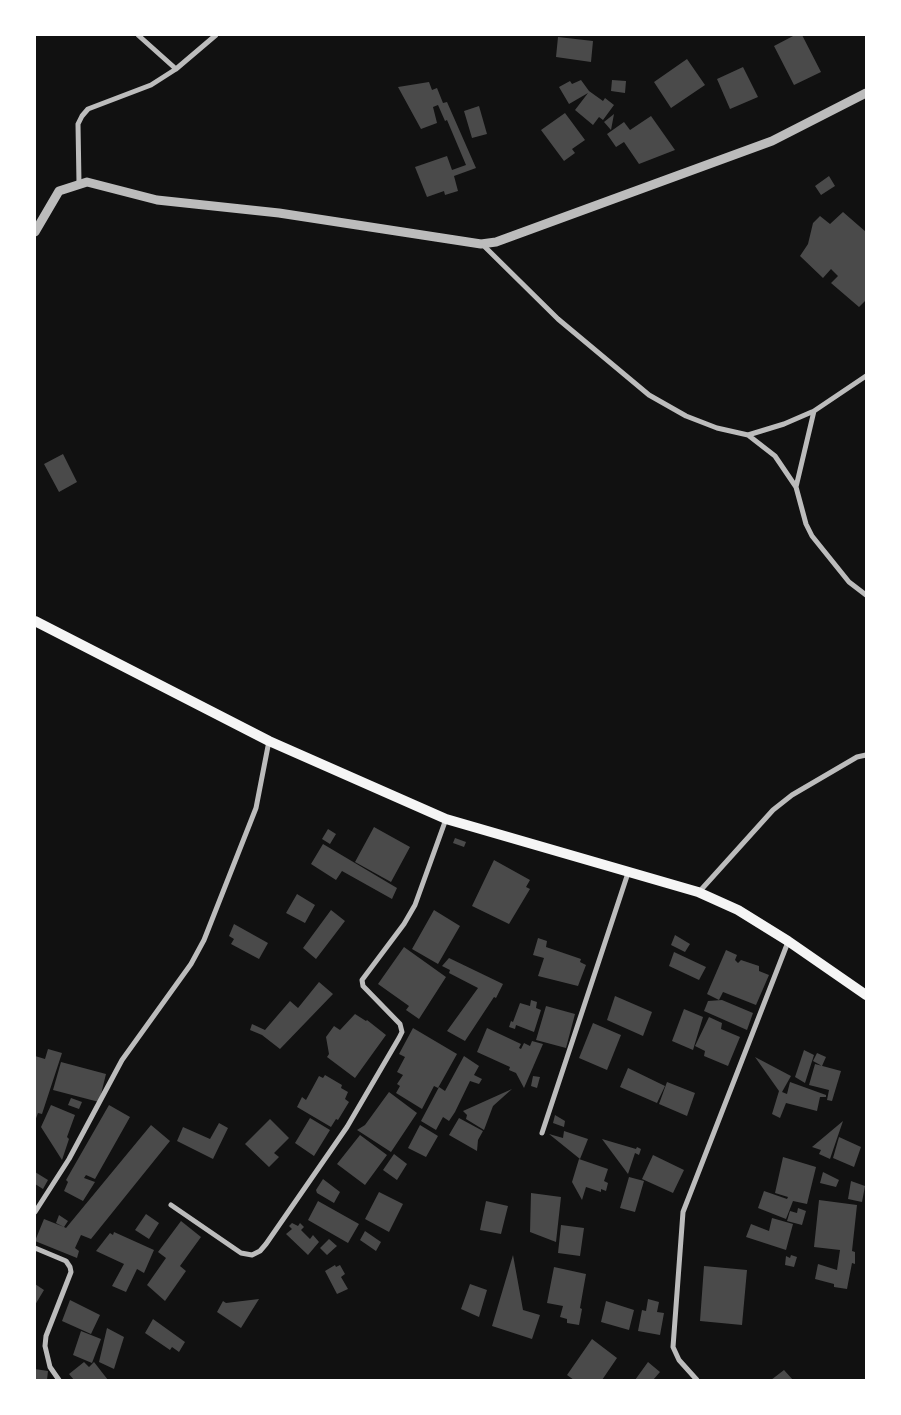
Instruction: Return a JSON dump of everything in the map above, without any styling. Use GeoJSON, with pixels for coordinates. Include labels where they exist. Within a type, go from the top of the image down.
{"type":"FeatureCollection","features":[{"type":"Feature","properties":{"kind":"main road"},"geometry":{"type":"LineString","coordinates":[[35,621],[269,741],[446,819],[698,892],[738,910],[788,941],[866,994]]}},
{"type":"Feature","properties":{"kind":"street"},"geometry":{"type":"LineString","coordinates":[[138,35],[176,68]]}},
{"type":"Feature","properties":{"kind":"street"},"geometry":{"type":"LineString","coordinates":[[78,183],[78,124],[88,109],[151,85],[176,68],[216,35]]}},
{"type":"Feature","properties":{"kind":"street"},"geometry":{"type":"LineString","coordinates":[[35,232],[59,191],[78,183],[87,182],[157,200],[279,213],[481,244],[510,239],[772,141],[866,93]]}},
{"type":"Feature","properties":{"kind":"street"},"geometry":{"type":"LineString","coordinates":[[481,244],[552,314],[649,395],[686,416],[717,428],[748,435],[775,456],[796,487],[806,524],[812,536],[849,582],[866,595]]}},
{"type":"Feature","properties":{"kind":"street"},"geometry":{"type":"LineString","coordinates":[[748,435],[784,424],[814,411],[866,376]]}},
{"type":"Feature","properties":{"kind":"street"},"geometry":{"type":"LineString","coordinates":[[796,487],[814,411]]}},
{"type":"Feature","properties":{"kind":"street"},"geometry":{"type":"LineString","coordinates":[[35,1212],[69,1159],[122,1060],[191,964],[204,940],[256,808],[269,741]]}},
{"type":"Feature","properties":{"kind":"street"},"geometry":{"type":"LineString","coordinates":[[698,892],[779,805],[792,795],[857,757],[866,755]]}},
{"type":"Feature","properties":{"kind":"street"},"geometry":{"type":"LineString","coordinates":[[172,1205],[241,1253],[252,1254],[260,1251],[266,1244],[347,1127],[402,1032],[400,1024],[362,986],[362,980],[404,924],[415,905],[446,819]]}},
{"type":"Feature","properties":{"kind":"street"},"geometry":{"type":"LineString","coordinates":[[542,1133],[628,873]]}},
{"type":"Feature","properties":{"kind":"street"},"geometry":{"type":"LineString","coordinates":[[697,1380],[679,1360],[673,1347],[683,1212],[788,941]]}},
{"type":"Feature","properties":{"kind":"street"},"geometry":{"type":"LineString","coordinates":[[35,1248],[66,1262],[71,1272],[46,1336],[44,1346],[47,1359],[59,1380]]}},
{"type":"Feature","properties":{"kind":"building"},"geometry":{"type":"Polygon","coordinates":[[[795,35],[802,35],[821,72],[794,85],[774,46],[795,35]]]}},
{"type":"Feature","properties":{"kind":"building"},"geometry":{"type":"Polygon","coordinates":[[[558,37],[593,41],[591,62],[556,57],[558,37]]]}},
{"type":"Feature","properties":{"kind":"building"},"geometry":{"type":"Polygon","coordinates":[[[687,59],[705,85],[671,108],[654,82],[687,59]]]}},
{"type":"Feature","properties":{"kind":"building"},"geometry":{"type":"Polygon","coordinates":[[[743,67],[758,97],[730,109],[717,79],[743,67]]]}},
{"type":"Feature","properties":{"kind":"building"},"geometry":{"type":"Polygon","coordinates":[[[581,80],[589,91],[603,101],[605,98],[614,105],[603,120],[599,117],[593,125],[575,110],[588,93],[569,104],[559,87],[570,81],[572,84],[581,80]]]}},
{"type":"Feature","properties":{"kind":"building"},"geometry":{"type":"Polygon","coordinates":[[[612,80],[626,81],[625,93],[611,91],[612,80]]]}},
{"type":"Feature","properties":{"kind":"building"},"geometry":{"type":"Polygon","coordinates":[[[429,82],[432,90],[437,88],[443,103],[447,102],[476,168],[454,176],[458,191],[445,195],[444,191],[427,197],[415,167],[447,156],[452,170],[466,165],[447,120],[445,121],[438,105],[433,107],[437,123],[421,129],[398,87],[429,82]]]}},
{"type":"Feature","properties":{"kind":"building"},"geometry":{"type":"Polygon","coordinates":[[[479,106],[487,134],[472,138],[464,111],[479,106]]]}},
{"type":"Feature","properties":{"kind":"building"},"geometry":{"type":"Polygon","coordinates":[[[565,113],[585,140],[572,149],[575,153],[564,161],[541,130],[565,113]]]}},
{"type":"Feature","properties":{"kind":"building"},"geometry":{"type":"Polygon","coordinates":[[[614,114],[611,130],[604,122],[614,114]]]}},
{"type":"Feature","properties":{"kind":"building"},"geometry":{"type":"Polygon","coordinates":[[[651,116],[675,150],[639,164],[624,142],[616,147],[607,134],[624,122],[630,130],[651,116]]]}},
{"type":"Feature","properties":{"kind":"building"},"geometry":{"type":"Polygon","coordinates":[[[829,176],[835,186],[821,195],[815,186],[829,176]]]}},
{"type":"Feature","properties":{"kind":"building"},"geometry":{"type":"Polygon","coordinates":[[[843,212],[866,232],[866,300],[859,307],[831,283],[838,276],[831,269],[823,278],[800,256],[808,244],[813,223],[820,216],[830,224],[843,212]]]}},
{"type":"Feature","properties":{"kind":"building"},"geometry":{"type":"Polygon","coordinates":[[[63,454],[77,482],[59,492],[44,464],[63,454]]]}},
{"type":"Feature","properties":{"kind":"building"},"geometry":{"type":"Polygon","coordinates":[[[374,827],[410,847],[391,882],[355,862],[374,827]]]}},
{"type":"Feature","properties":{"kind":"building"},"geometry":{"type":"Polygon","coordinates":[[[328,829],[336,834],[330,844],[322,839],[328,829]]]}},
{"type":"Feature","properties":{"kind":"building"},"geometry":{"type":"Polygon","coordinates":[[[455,838],[466,842],[464,847],[453,843],[455,838]]]}},
{"type":"Feature","properties":{"kind":"building"},"geometry":{"type":"Polygon","coordinates":[[[323,844],[397,888],[392,899],[342,871],[336,880],[311,864],[323,844]]]}},
{"type":"Feature","properties":{"kind":"building"},"geometry":{"type":"Polygon","coordinates":[[[494,860],[530,880],[526,887],[530,889],[509,924],[472,906],[494,860]]]}},
{"type":"Feature","properties":{"kind":"building"},"geometry":{"type":"Polygon","coordinates":[[[297,894],[315,905],[305,923],[286,913],[297,894]]]}},
{"type":"Feature","properties":{"kind":"building"},"geometry":{"type":"Polygon","coordinates":[[[331,910],[345,921],[316,959],[303,948],[331,910]]]}},
{"type":"Feature","properties":{"kind":"building"},"geometry":{"type":"Polygon","coordinates":[[[434,910],[460,926],[438,964],[412,949],[434,910]]]}},
{"type":"Feature","properties":{"kind":"building"},"geometry":{"type":"Polygon","coordinates":[[[234,924],[268,943],[259,959],[231,944],[234,939],[229,936],[234,924]]]}},
{"type":"Feature","properties":{"kind":"building"},"geometry":{"type":"Polygon","coordinates":[[[675,935],[690,944],[685,952],[671,945],[675,935]]]}},
{"type":"Feature","properties":{"kind":"building"},"geometry":{"type":"Polygon","coordinates":[[[538,938],[547,941],[546,947],[581,959],[580,962],[586,965],[578,986],[538,976],[544,958],[533,955],[538,938]]]}},
{"type":"Feature","properties":{"kind":"building"},"geometry":{"type":"Polygon","coordinates":[[[404,947],[446,977],[419,1019],[406,1010],[409,1006],[378,984],[404,947]]]}},
{"type":"Feature","properties":{"kind":"building"},"geometry":{"type":"Polygon","coordinates":[[[726,950],[737,955],[735,960],[738,963],[741,960],[759,966],[759,971],[769,975],[756,1005],[723,992],[719,1000],[707,994],[726,950]]]}},
{"type":"Feature","properties":{"kind":"building"},"geometry":{"type":"Polygon","coordinates":[[[674,952],[706,967],[699,980],[669,966],[674,952]]]}},
{"type":"Feature","properties":{"kind":"building"},"geometry":{"type":"Polygon","coordinates":[[[449,958],[503,984],[496,998],[494,997],[465,1041],[447,1031],[478,988],[449,973],[450,970],[442,966],[449,958]]]}},
{"type":"Feature","properties":{"kind":"building"},"geometry":{"type":"Polygon","coordinates":[[[319,982],[333,994],[280,1049],[262,1035],[250,1030],[252,1024],[265,1030],[290,1001],[298,1008],[319,982]]]}},
{"type":"Feature","properties":{"kind":"building"},"geometry":{"type":"Polygon","coordinates":[[[615,996],[652,1012],[643,1036],[607,1020],[615,996]]]}},
{"type":"Feature","properties":{"kind":"building"},"geometry":{"type":"Polygon","coordinates":[[[531,1000],[537,1002],[536,1008],[541,1010],[534,1032],[516,1025],[515,1029],[509,1027],[511,1021],[513,1022],[520,1003],[530,1006],[531,1000]]]}},
{"type":"Feature","properties":{"kind":"building"},"geometry":{"type":"Polygon","coordinates":[[[722,1000],[753,1013],[747,1030],[704,1011],[708,1001],[722,1000]]]}},
{"type":"Feature","properties":{"kind":"building"},"geometry":{"type":"Polygon","coordinates":[[[546,1006],[575,1014],[566,1048],[536,1040],[546,1006]]]}},
{"type":"Feature","properties":{"kind":"building"},"geometry":{"type":"Polygon","coordinates":[[[684,1009],[703,1017],[693,1050],[672,1041],[684,1009]]]}},
{"type":"Feature","properties":{"kind":"building"},"geometry":{"type":"Polygon","coordinates":[[[355,1014],[367,1020],[386,1035],[355,1078],[327,1057],[329,1054],[326,1037],[334,1026],[340,1030],[355,1014]]]}},
{"type":"Feature","properties":{"kind":"building"},"geometry":{"type":"Polygon","coordinates":[[[709,1017],[722,1023],[721,1029],[740,1037],[728,1066],[704,1056],[705,1051],[695,1046],[709,1017]]]}},
{"type":"Feature","properties":{"kind":"building"},"geometry":{"type":"Polygon","coordinates":[[[593,1023],[621,1035],[607,1070],[579,1058],[593,1023]]]}},
{"type":"Feature","properties":{"kind":"building"},"geometry":{"type":"Polygon","coordinates":[[[413,1028],[457,1054],[438,1088],[434,1086],[422,1109],[396,1093],[400,1086],[397,1084],[403,1075],[397,1072],[405,1057],[399,1054],[413,1028]]]}},
{"type":"Feature","properties":{"kind":"building"},"geometry":{"type":"Polygon","coordinates":[[[487,1028],[521,1044],[519,1048],[521,1049],[524,1043],[530,1046],[532,1041],[543,1044],[524,1088],[516,1073],[509,1070],[510,1067],[477,1052],[487,1028]]]}},
{"type":"Feature","properties":{"kind":"building"},"geometry":{"type":"Polygon","coordinates":[[[48,1049],[62,1053],[42,1114],[38,1113],[35,1121],[35,1056],[45,1059],[48,1049]]]}},
{"type":"Feature","properties":{"kind":"building"},"geometry":{"type":"Polygon","coordinates":[[[804,1050],[814,1055],[805,1083],[795,1077],[804,1050]]]}},
{"type":"Feature","properties":{"kind":"building"},"geometry":{"type":"Polygon","coordinates":[[[817,1053],[826,1057],[822,1066],[813,1061],[817,1053]]]}},
{"type":"Feature","properties":{"kind":"building"},"geometry":{"type":"Polygon","coordinates":[[[464,1056],[479,1066],[474,1075],[482,1079],[479,1084],[470,1081],[449,1121],[443,1117],[436,1130],[421,1121],[439,1087],[445,1091],[464,1056]]]}},
{"type":"Feature","properties":{"kind":"building"},"geometry":{"type":"Polygon","coordinates":[[[755,1057],[791,1076],[782,1092],[787,1094],[790,1082],[826,1095],[826,1097],[820,1097],[817,1111],[786,1103],[780,1118],[772,1114],[779,1091],[755,1057]]]}},
{"type":"Feature","properties":{"kind":"building"},"geometry":{"type":"Polygon","coordinates":[[[61,1062],[106,1074],[99,1102],[53,1090],[61,1062]]]}},
{"type":"Feature","properties":{"kind":"building"},"geometry":{"type":"Polygon","coordinates":[[[815,1064],[841,1071],[832,1101],[827,1100],[829,1090],[809,1085],[815,1064]]]}},
{"type":"Feature","properties":{"kind":"building"},"geometry":{"type":"Polygon","coordinates":[[[628,1068],[665,1086],[657,1103],[620,1087],[628,1068]]]}},
{"type":"Feature","properties":{"kind":"building"},"geometry":{"type":"Polygon","coordinates":[[[325,1075],[342,1085],[341,1088],[348,1092],[345,1099],[349,1102],[338,1120],[336,1119],[331,1127],[297,1107],[302,1097],[306,1100],[319,1076],[323,1078],[325,1075]]]}},
{"type":"Feature","properties":{"kind":"building"},"geometry":{"type":"Polygon","coordinates":[[[533,1076],[540,1077],[537,1088],[531,1086],[533,1076]]]}},
{"type":"Feature","properties":{"kind":"building"},"geometry":{"type":"Polygon","coordinates":[[[667,1082],[695,1093],[687,1116],[659,1104],[667,1082]]]}},
{"type":"Feature","properties":{"kind":"building"},"geometry":{"type":"Polygon","coordinates":[[[512,1089],[493,1106],[484,1130],[466,1119],[467,1115],[463,1111],[512,1089]]]}},
{"type":"Feature","properties":{"kind":"building"},"geometry":{"type":"Polygon","coordinates":[[[389,1092],[417,1113],[391,1152],[357,1130],[365,1125],[389,1092]]]}},
{"type":"Feature","properties":{"kind":"building"},"geometry":{"type":"Polygon","coordinates":[[[71,1098],[82,1102],[79,1109],[68,1105],[71,1098]]]}},
{"type":"Feature","properties":{"kind":"building"},"geometry":{"type":"Polygon","coordinates":[[[51,1105],[75,1115],[67,1137],[69,1139],[62,1160],[41,1127],[51,1105]]]}},
{"type":"Feature","properties":{"kind":"building"},"geometry":{"type":"Polygon","coordinates":[[[109,1105],[130,1117],[95,1179],[86,1175],[84,1178],[95,1182],[83,1201],[64,1191],[68,1182],[66,1180],[109,1105]]]}},
{"type":"Feature","properties":{"kind":"building"},"geometry":{"type":"Polygon","coordinates":[[[555,1115],[565,1121],[564,1127],[553,1123],[555,1115]]]}},
{"type":"Feature","properties":{"kind":"building"},"geometry":{"type":"Polygon","coordinates":[[[310,1118],[330,1130],[314,1156],[295,1143],[310,1118]]]}},
{"type":"Feature","properties":{"kind":"building"},"geometry":{"type":"Polygon","coordinates":[[[459,1118],[483,1131],[478,1140],[477,1151],[449,1135],[459,1118]]]}},
{"type":"Feature","properties":{"kind":"building"},"geometry":{"type":"Polygon","coordinates":[[[270,1119],[289,1138],[274,1153],[279,1157],[269,1167],[245,1144],[270,1119]]]}},
{"type":"Feature","properties":{"kind":"building"},"geometry":{"type":"Polygon","coordinates":[[[843,1121],[830,1159],[819,1154],[821,1150],[812,1147],[843,1121]]]}},
{"type":"Feature","properties":{"kind":"building"},"geometry":{"type":"Polygon","coordinates":[[[219,1123],[228,1128],[213,1159],[177,1141],[183,1127],[210,1139],[219,1123]]]}},
{"type":"Feature","properties":{"kind":"building"},"geometry":{"type":"Polygon","coordinates":[[[151,1125],[170,1141],[91,1239],[81,1235],[75,1248],[79,1251],[77,1258],[35,1241],[44,1219],[66,1228],[151,1125]]]}},
{"type":"Feature","properties":{"kind":"building"},"geometry":{"type":"Polygon","coordinates":[[[420,1125],[438,1136],[426,1157],[408,1148],[420,1125]]]}},
{"type":"Feature","properties":{"kind":"building"},"geometry":{"type":"Polygon","coordinates":[[[564,1131],[588,1139],[580,1159],[549,1134],[563,1138],[564,1131]]]}},
{"type":"Feature","properties":{"kind":"building"},"geometry":{"type":"Polygon","coordinates":[[[360,1135],[387,1155],[365,1185],[337,1164],[360,1135]]]}},
{"type":"Feature","properties":{"kind":"building"},"geometry":{"type":"Polygon","coordinates":[[[839,1137],[861,1147],[854,1167],[833,1158],[839,1137]]]}},
{"type":"Feature","properties":{"kind":"building"},"geometry":{"type":"Polygon","coordinates":[[[602,1139],[641,1149],[639,1155],[635,1153],[628,1174],[602,1139]]]}},
{"type":"Feature","properties":{"kind":"building"},"geometry":{"type":"Polygon","coordinates":[[[394,1154],[407,1164],[397,1180],[383,1170],[394,1154]]]}},
{"type":"Feature","properties":{"kind":"building"},"geometry":{"type":"Polygon","coordinates":[[[653,1155],[684,1170],[673,1193],[642,1179],[653,1155]]]}},
{"type":"Feature","properties":{"kind":"building"},"geometry":{"type":"Polygon","coordinates":[[[783,1157],[816,1167],[807,1204],[793,1201],[786,1219],[758,1208],[764,1191],[787,1199],[788,1197],[775,1193],[783,1157]]]}},
{"type":"Feature","properties":{"kind":"building"},"geometry":{"type":"Polygon","coordinates":[[[579,1159],[608,1169],[604,1181],[608,1183],[606,1191],[601,1189],[601,1192],[586,1187],[582,1200],[572,1182],[579,1159]]]}},
{"type":"Feature","properties":{"kind":"building"},"geometry":{"type":"Polygon","coordinates":[[[35,1172],[48,1180],[43,1189],[35,1184],[35,1172]]]}},
{"type":"Feature","properties":{"kind":"building"},"geometry":{"type":"Polygon","coordinates":[[[823,1172],[839,1180],[836,1187],[820,1183],[823,1172]]]}},
{"type":"Feature","properties":{"kind":"building"},"geometry":{"type":"Polygon","coordinates":[[[629,1177],[644,1181],[635,1212],[620,1208],[629,1177]]]}},
{"type":"Feature","properties":{"kind":"building"},"geometry":{"type":"Polygon","coordinates":[[[323,1179],[340,1192],[334,1203],[317,1193],[316,1190],[323,1179]]]}},
{"type":"Feature","properties":{"kind":"building"},"geometry":{"type":"Polygon","coordinates":[[[851,1181],[865,1186],[862,1202],[848,1199],[851,1181]]]}},
{"type":"Feature","properties":{"kind":"building"},"geometry":{"type":"Polygon","coordinates":[[[379,1192],[403,1204],[389,1232],[365,1219],[379,1192]]]}},
{"type":"Feature","properties":{"kind":"building"},"geometry":{"type":"Polygon","coordinates":[[[531,1193],[561,1197],[556,1242],[530,1232],[531,1193]]]}},
{"type":"Feature","properties":{"kind":"building"},"geometry":{"type":"Polygon","coordinates":[[[819,1200],[857,1205],[852,1251],[855,1252],[855,1264],[852,1263],[847,1289],[834,1287],[834,1284],[815,1279],[818,1264],[837,1270],[840,1250],[814,1247],[819,1200]]]}},
{"type":"Feature","properties":{"kind":"building"},"geometry":{"type":"Polygon","coordinates":[[[318,1201],[359,1224],[348,1243],[308,1220],[318,1201]]]}},
{"type":"Feature","properties":{"kind":"building"},"geometry":{"type":"Polygon","coordinates":[[[486,1201],[508,1206],[501,1234],[480,1230],[486,1201]]]}},
{"type":"Feature","properties":{"kind":"building"},"geometry":{"type":"Polygon","coordinates":[[[798,1208],[806,1211],[802,1225],[787,1221],[790,1211],[797,1213],[798,1208]]]}},
{"type":"Feature","properties":{"kind":"building"},"geometry":{"type":"Polygon","coordinates":[[[146,1214],[159,1223],[149,1239],[135,1230],[146,1214]]]}},
{"type":"Feature","properties":{"kind":"building"},"geometry":{"type":"Polygon","coordinates":[[[59,1215],[68,1221],[64,1227],[56,1223],[59,1215]]]}},
{"type":"Feature","properties":{"kind":"building"},"geometry":{"type":"Polygon","coordinates":[[[772,1218],[793,1224],[786,1250],[746,1237],[751,1224],[769,1231],[772,1218]]]}},
{"type":"Feature","properties":{"kind":"building"},"geometry":{"type":"Polygon","coordinates":[[[181,1221],[201,1237],[180,1266],[186,1271],[165,1301],[147,1285],[166,1258],[158,1252],[181,1221]]]}},
{"type":"Feature","properties":{"kind":"building"},"geometry":{"type":"Polygon","coordinates":[[[292,1223],[298,1226],[300,1223],[304,1227],[301,1230],[310,1239],[313,1235],[319,1242],[308,1255],[286,1234],[292,1229],[289,1226],[292,1223]]]}},
{"type":"Feature","properties":{"kind":"building"},"geometry":{"type":"Polygon","coordinates":[[[561,1225],[584,1228],[580,1256],[558,1253],[561,1225]]]}},
{"type":"Feature","properties":{"kind":"building"},"geometry":{"type":"Polygon","coordinates":[[[365,1231],[381,1242],[376,1251],[360,1240],[365,1231]]]}},
{"type":"Feature","properties":{"kind":"building"},"geometry":{"type":"Polygon","coordinates":[[[114,1232],[154,1250],[144,1273],[137,1269],[126,1292],[112,1286],[124,1264],[96,1251],[110,1233],[113,1235],[114,1232]]]}},
{"type":"Feature","properties":{"kind":"building"},"geometry":{"type":"Polygon","coordinates":[[[329,1239],[337,1246],[327,1255],[320,1248],[329,1239]]]}},
{"type":"Feature","properties":{"kind":"building"},"geometry":{"type":"Polygon","coordinates":[[[513,1255],[523,1310],[540,1315],[532,1339],[492,1326],[513,1255]]]}},
{"type":"Feature","properties":{"kind":"building"},"geometry":{"type":"Polygon","coordinates":[[[791,1255],[797,1257],[794,1267],[785,1265],[786,1256],[790,1258],[791,1255]]]}},
{"type":"Feature","properties":{"kind":"building"},"geometry":{"type":"Polygon","coordinates":[[[335,1265],[336,1267],[340,1265],[345,1274],[341,1277],[348,1289],[337,1294],[325,1271],[335,1265]]]}},
{"type":"Feature","properties":{"kind":"building"},"geometry":{"type":"Polygon","coordinates":[[[704,1266],[747,1270],[742,1325],[700,1321],[704,1266]]]}},
{"type":"Feature","properties":{"kind":"building"},"geometry":{"type":"Polygon","coordinates":[[[554,1267],[586,1274],[579,1325],[567,1323],[567,1319],[560,1317],[563,1306],[547,1303],[554,1267]]]}},
{"type":"Feature","properties":{"kind":"building"},"geometry":{"type":"Polygon","coordinates":[[[35,1284],[44,1290],[35,1305],[35,1284]]]}},
{"type":"Feature","properties":{"kind":"building"},"geometry":{"type":"Polygon","coordinates":[[[470,1284],[487,1290],[479,1317],[461,1309],[470,1284]]]}},
{"type":"Feature","properties":{"kind":"building"},"geometry":{"type":"Polygon","coordinates":[[[259,1299],[241,1328],[217,1312],[223,1301],[226,1303],[259,1299]]]}},
{"type":"Feature","properties":{"kind":"building"},"geometry":{"type":"Polygon","coordinates":[[[648,1299],[659,1302],[657,1312],[664,1313],[660,1335],[638,1331],[642,1310],[646,1311],[648,1299]]]}},
{"type":"Feature","properties":{"kind":"building"},"geometry":{"type":"Polygon","coordinates":[[[70,1300],[100,1315],[91,1334],[62,1321],[70,1300]]]}},
{"type":"Feature","properties":{"kind":"building"},"geometry":{"type":"Polygon","coordinates":[[[606,1301],[634,1310],[629,1330],[601,1322],[606,1301]]]}},
{"type":"Feature","properties":{"kind":"building"},"geometry":{"type":"Polygon","coordinates":[[[153,1319],[185,1342],[179,1352],[172,1347],[170,1350],[145,1333],[153,1319]]]}},
{"type":"Feature","properties":{"kind":"building"},"geometry":{"type":"Polygon","coordinates":[[[107,1328],[124,1337],[114,1369],[99,1362],[107,1328]]]}},
{"type":"Feature","properties":{"kind":"building"},"geometry":{"type":"Polygon","coordinates":[[[81,1331],[101,1339],[92,1363],[73,1355],[81,1331]]]}},
{"type":"Feature","properties":{"kind":"building"},"geometry":{"type":"Polygon","coordinates":[[[592,1339],[617,1358],[602,1380],[574,1380],[567,1375],[592,1339]]]}},
{"type":"Feature","properties":{"kind":"building"},"geometry":{"type":"Polygon","coordinates":[[[84,1362],[89,1367],[94,1362],[108,1380],[74,1380],[69,1374],[84,1362]]]}},
{"type":"Feature","properties":{"kind":"building"},"geometry":{"type":"Polygon","coordinates":[[[648,1362],[660,1372],[653,1380],[635,1380],[648,1362]]]}},
{"type":"Feature","properties":{"kind":"building"},"geometry":{"type":"Polygon","coordinates":[[[35,1369],[48,1371],[47,1380],[35,1380],[35,1369]]]}},
{"type":"Feature","properties":{"kind":"building"},"geometry":{"type":"Polygon","coordinates":[[[784,1370],[793,1380],[771,1380],[784,1370]]]}}]}
